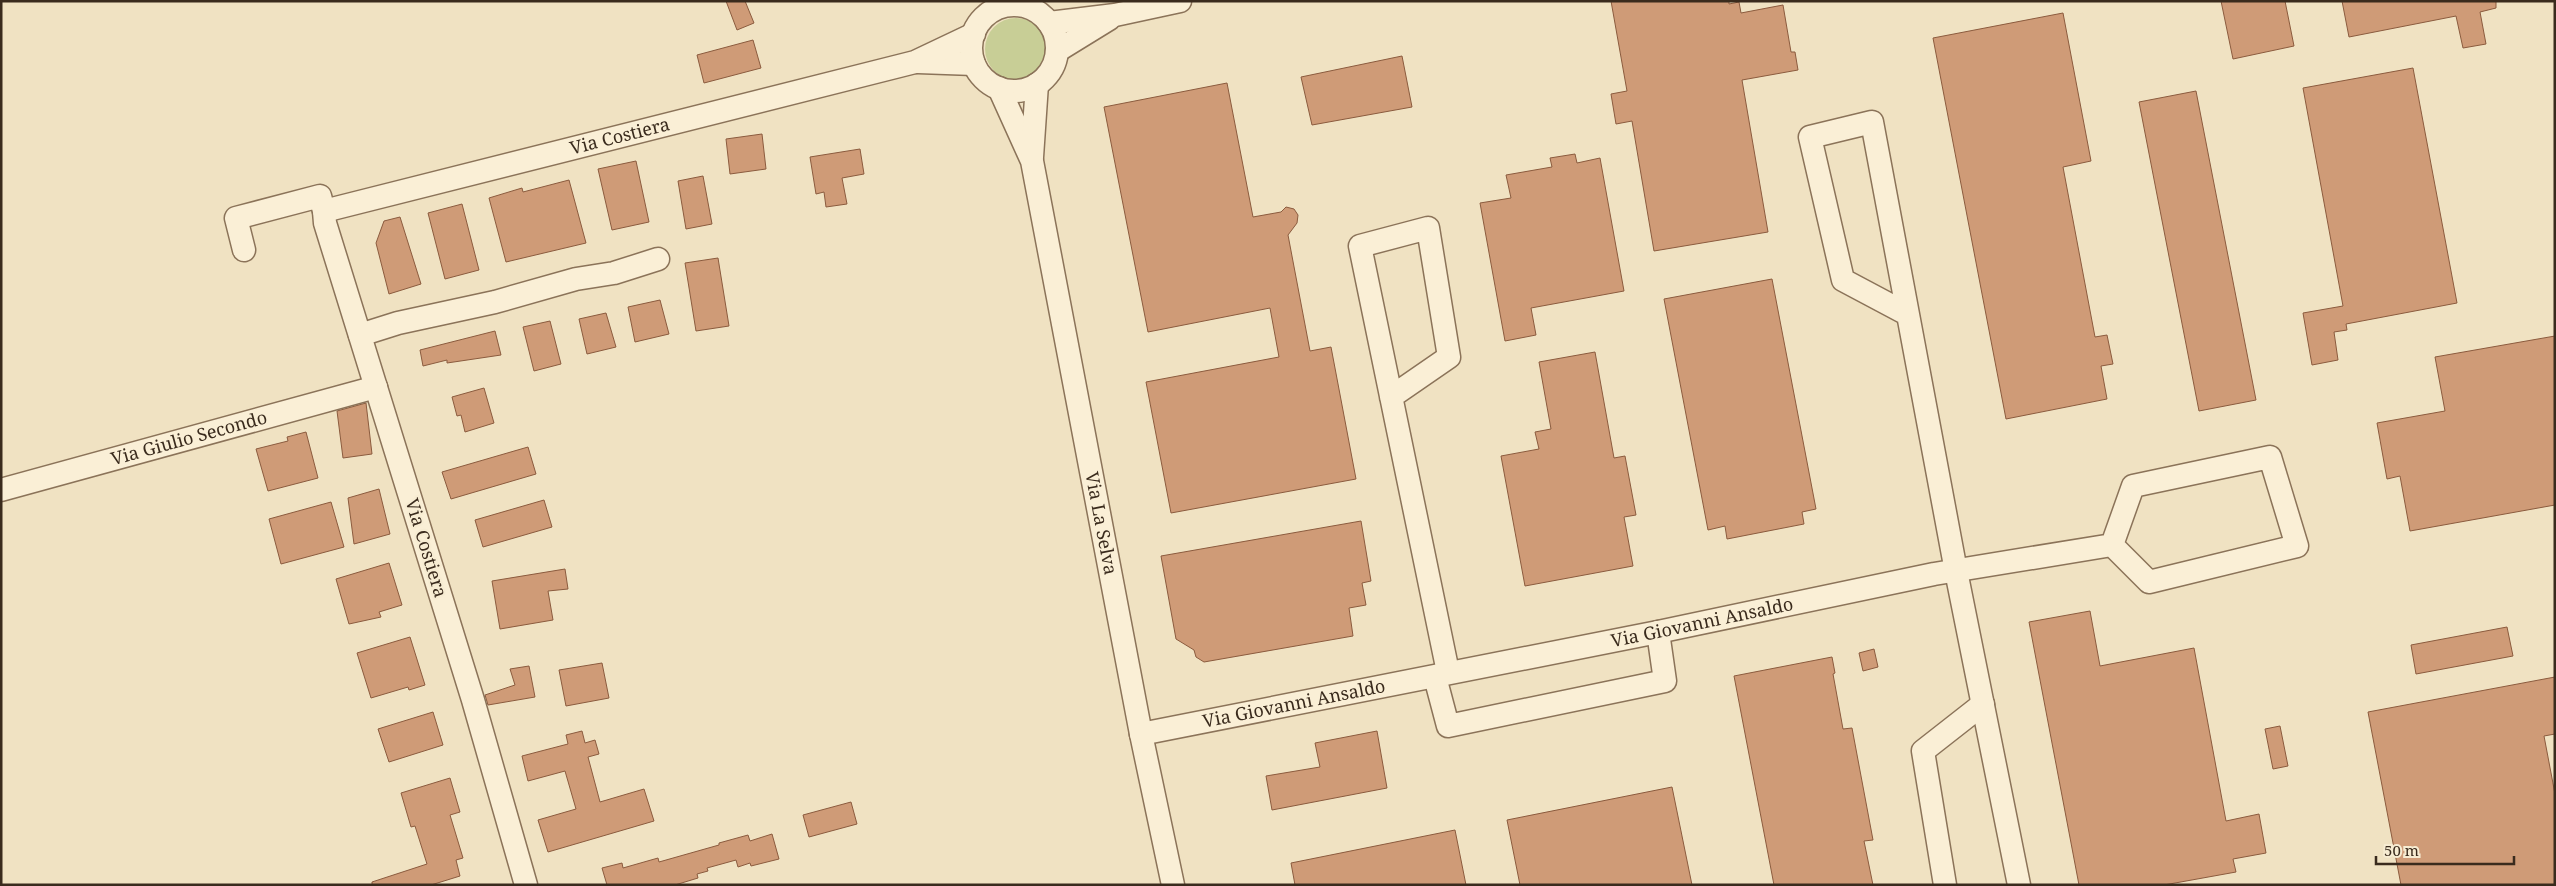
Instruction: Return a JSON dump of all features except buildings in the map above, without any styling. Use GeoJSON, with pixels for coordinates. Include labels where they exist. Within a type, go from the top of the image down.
{"type":"FeatureCollection","features":[{"type":"Feature","properties":{"kind":"street"},"geometry":{"type":"LineString","coordinates":[[976,1],[977,29]]}},
{"type":"Feature","properties":{"kind":"street"},"geometry":{"type":"LineString","coordinates":[[1049,23],[1115,15],[1180,1]]}},
{"type":"Feature","properties":{"kind":"street"},"geometry":{"type":"LineString","coordinates":[[1021,4],[1033,9],[1049,23],[1057,41],[1057,51],[1054,64],[1047,75],[1037,84],[1026,90],[1012,91],[999,88],[984,79],[974,64],[972,44],[977,29],[988,14],[999,8],[1021,4]]}},
{"type":"Feature","properties":{"kind":"street"},"geometry":{"type":"LineString","coordinates":[[1057,51],[1115,15]]}},
{"type":"Feature","properties":{"kind":"street","name":"Via Costiera"},"geometry":{"type":"LineString","coordinates":[[526,885],[473,700],[325,223],[324,211],[915,62],[977,29]]}},
{"type":"Feature","properties":{"kind":"street","name":"Via Costiera"},"geometry":{"type":"LineString","coordinates":[[915,62],[974,64]]}},
{"type":"Feature","properties":{"kind":"street","name":"Via La Selva"},"geometry":{"type":"LineString","coordinates":[[1032,161],[1037,84]]}},
{"type":"Feature","properties":{"kind":"street","name":"Via La Selva"},"geometry":{"type":"LineString","coordinates":[[999,88],[1032,161],[1141,734],[1173,885]]}},
{"type":"Feature","properties":{"kind":"street"},"geometry":{"type":"LineString","coordinates":[[1907,314],[1844,280],[1810,137],[1872,122],[1956,571],[2019,885]]}},
{"type":"Feature","properties":{"kind":"street"},"geometry":{"type":"LineString","coordinates":[[244,250],[236,218],[320,196],[324,211]]}},
{"type":"Feature","properties":{"kind":"street"},"geometry":{"type":"LineString","coordinates":[[1391,397],[1449,356],[1428,228],[1360,246],[1391,397],[1442,675],[1448,726],[1665,681],[1658,632]]}},
{"type":"Feature","properties":{"kind":"street"},"geometry":{"type":"LineString","coordinates":[[360,335],[398,323],[495,302],[576,279],[614,273],[658,259]]}},
{"type":"Feature","properties":{"kind":"street","name":"Via Giulio Secondo"},"geometry":{"type":"LineString","coordinates":[[1,490],[376,387]]}},
{"type":"Feature","properties":{"kind":"street"},"geometry":{"type":"LineString","coordinates":[[2270,457],[2297,546],[2149,582],[2112,545],[2133,486],[2270,457]]}},
{"type":"Feature","properties":{"kind":"street","name":"Via Giovanni Ansaldo"},"geometry":{"type":"LineString","coordinates":[[1141,734],[1956,571],[2112,545]]}},
{"type":"Feature","properties":{"kind":"street"},"geometry":{"type":"LineString","coordinates":[[1946,885],[1923,751],[1983,704]]}},
{"type":"Feature","properties":{"kind":"green space"},"geometry":{"type":"Polygon","coordinates":[[[1010,18],[1022,18],[1038,27],[1045,37],[1047,49],[1045,61],[1038,71],[1022,80],[1010,80],[999,75],[990,66],[985,55],[985,43],[990,32],[999,23],[1010,18]]]}}]}
